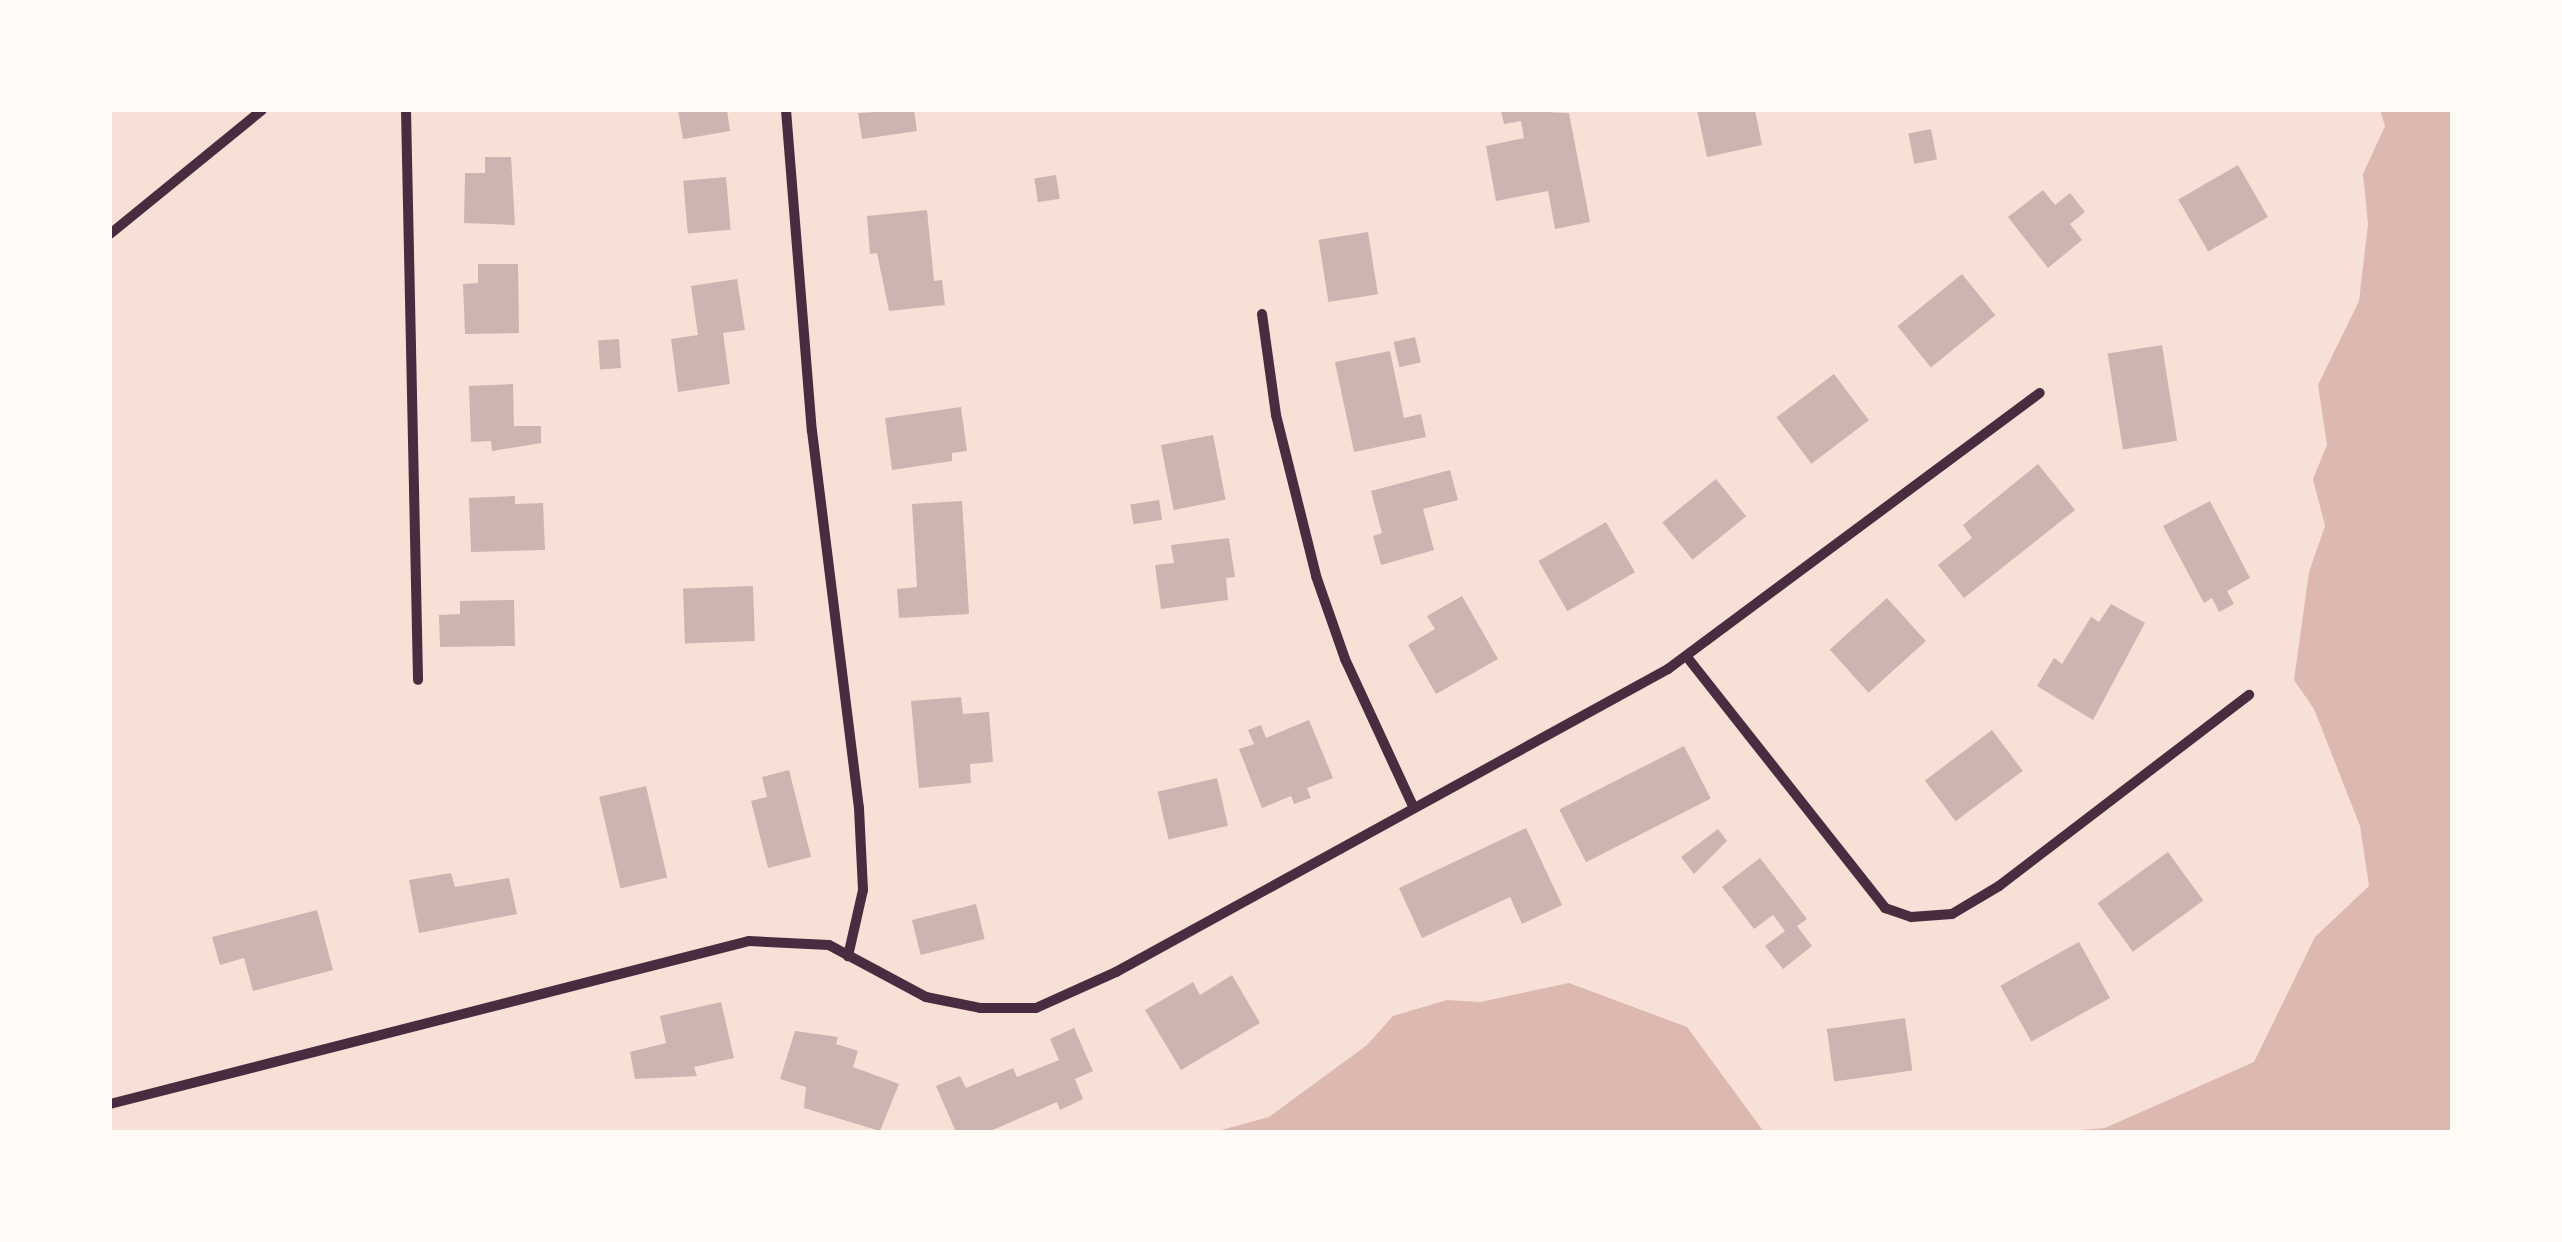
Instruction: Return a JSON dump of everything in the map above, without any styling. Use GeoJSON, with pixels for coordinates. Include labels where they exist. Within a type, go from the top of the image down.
{"type":"FeatureCollection","features":[{"type":"Feature","properties":{"kind":"street"},"geometry":{"type":"LineString","coordinates":[[110,234],[262,110]]}},
{"type":"Feature","properties":{"kind":"street"},"geometry":{"type":"LineString","coordinates":[[406,110],[418,680]]}},
{"type":"Feature","properties":{"kind":"street"},"geometry":{"type":"LineString","coordinates":[[786,110],[816,467],[860,808],[863,890],[848,956]]}},
{"type":"Feature","properties":{"kind":"street"},"geometry":{"type":"LineString","coordinates":[[1262,314],[1276,415],[1316,576],[1352,675],[1414,808]]}},
{"type":"Feature","properties":{"kind":"street"},"geometry":{"type":"LineString","coordinates":[[110,1104],[749,942],[829,945],[926,997],[980,1008],[1036,1008],[1116,972],[1687,657],[2040,393]]}},
{"type":"Feature","properties":{"kind":"street"},"geometry":{"type":"LineString","coordinates":[[1687,657],[1885,908],[1911,917],[1952,914],[1999,886],[2249,696]]}},
{"type":"Feature","properties":{"kind":"shaded area"},"geometry":{"type":"Polygon","coordinates":[[[2380,110],[2452,110],[2452,1132],[2056,1132],[2105,1128],[2254,1062],[2315,937],[2369,886],[2360,826],[2314,709],[2294,680],[2309,572],[2325,526],[2313,479],[2327,445],[2318,385],[2359,301],[2368,224],[2363,174],[2385,126],[2380,110]]]}},
{"type":"Feature","properties":{"kind":"shaded area"},"geometry":{"type":"Polygon","coordinates":[[[1569,983],[1687,1027],[1764,1132],[1214,1132],[1269,1117],[1367,1045],[1393,1016],[1447,1000],[1480,1002],[1569,983]]]}},
{"type":"Feature","properties":{"kind":"building"},"geometry":{"type":"Polygon","coordinates":[[[678,110],[727,110],[730,131],[683,139],[678,110]]]}},
{"type":"Feature","properties":{"kind":"building"},"geometry":{"type":"Polygon","coordinates":[[[914,110],[917,131],[862,139],[858,113],[914,110]]]}},
{"type":"Feature","properties":{"kind":"building"},"geometry":{"type":"Polygon","coordinates":[[[1501,110],[1569,113],[1590,222],[1555,229],[1548,191],[1496,201],[1486,146],[1524,138],[1521,121],[1504,124],[1501,110]]]}},
{"type":"Feature","properties":{"kind":"building"},"geometry":{"type":"Polygon","coordinates":[[[1697,110],[1755,110],[1762,145],[1707,157],[1697,110]]]}},
{"type":"Feature","properties":{"kind":"building"},"geometry":{"type":"Polygon","coordinates":[[[1931,129],[1937,159],[1914,164],[1908,133],[1931,129]]]}},
{"type":"Feature","properties":{"kind":"building"},"geometry":{"type":"Polygon","coordinates":[[[485,157],[511,157],[515,225],[464,223],[465,173],[485,173],[485,157]]]}},
{"type":"Feature","properties":{"kind":"building"},"geometry":{"type":"Polygon","coordinates":[[[2238,165],[2268,217],[2208,251],[2178,200],[2238,165]]]}},
{"type":"Feature","properties":{"kind":"building"},"geometry":{"type":"Polygon","coordinates":[[[1056,175],[1060,199],[1038,202],[1034,178],[1056,175]]]}},
{"type":"Feature","properties":{"kind":"building"},"geometry":{"type":"Polygon","coordinates":[[[726,177],[731,230],[688,234],[683,181],[726,177]]]}},
{"type":"Feature","properties":{"kind":"building"},"geometry":{"type":"Polygon","coordinates":[[[2043,190],[2055,205],[2070,193],[2085,212],[2070,224],[2082,240],[2048,268],[2008,217],[2043,190]]]}},
{"type":"Feature","properties":{"kind":"building"},"geometry":{"type":"Polygon","coordinates":[[[927,210],[934,281],[942,280],[945,305],[889,311],[877,253],[870,254],[867,216],[927,210]]]}},
{"type":"Feature","properties":{"kind":"building"},"geometry":{"type":"Polygon","coordinates":[[[1368,232],[1378,294],[1328,302],[1319,240],[1368,232]]]}},
{"type":"Feature","properties":{"kind":"building"},"geometry":{"type":"Polygon","coordinates":[[[478,264],[518,264],[519,333],[465,334],[463,284],[478,283],[478,264]]]}},
{"type":"Feature","properties":{"kind":"building"},"geometry":{"type":"Polygon","coordinates":[[[1962,274],[1995,315],[1931,367],[1897,326],[1962,274]]]}},
{"type":"Feature","properties":{"kind":"building"},"geometry":{"type":"Polygon","coordinates":[[[737,279],[745,330],[723,333],[730,384],[678,392],[671,339],[698,335],[691,286],[737,279]]]}},
{"type":"Feature","properties":{"kind":"building"},"geometry":{"type":"Polygon","coordinates":[[[1415,337],[1421,362],[1399,367],[1394,342],[1415,337]]]}},
{"type":"Feature","properties":{"kind":"building"},"geometry":{"type":"Polygon","coordinates":[[[619,339],[621,368],[600,369],[598,340],[619,339]]]}},
{"type":"Feature","properties":{"kind":"building"},"geometry":{"type":"Polygon","coordinates":[[[2162,345],[2177,441],[2123,449],[2108,354],[2162,345]]]}},
{"type":"Feature","properties":{"kind":"building"},"geometry":{"type":"Polygon","coordinates":[[[1390,351],[1404,418],[1421,414],[1426,437],[1354,452],[1335,362],[1390,351]]]}},
{"type":"Feature","properties":{"kind":"building"},"geometry":{"type":"Polygon","coordinates":[[[1834,374],[1869,420],[1811,464],[1776,417],[1834,374]]]}},
{"type":"Feature","properties":{"kind":"building"},"geometry":{"type":"Polygon","coordinates":[[[513,384],[514,426],[541,426],[541,443],[492,451],[491,441],[471,442],[469,386],[513,384]]]}},
{"type":"Feature","properties":{"kind":"building"},"geometry":{"type":"Polygon","coordinates":[[[961,407],[967,451],[952,453],[952,461],[892,470],[885,418],[961,407]]]}},
{"type":"Feature","properties":{"kind":"building"},"geometry":{"type":"Polygon","coordinates":[[[1213,435],[1226,500],[1174,510],[1161,445],[1213,435]]]}},
{"type":"Feature","properties":{"kind":"building"},"geometry":{"type":"Polygon","coordinates":[[[2038,464],[2075,510],[1964,598],[1938,565],[1972,538],[1963,525],[2038,464]]]}},
{"type":"Feature","properties":{"kind":"building"},"geometry":{"type":"Polygon","coordinates":[[[1450,470],[1458,500],[1423,509],[1434,550],[1381,565],[1373,536],[1382,533],[1371,491],[1450,470]]]}},
{"type":"Feature","properties":{"kind":"building"},"geometry":{"type":"Polygon","coordinates":[[[1716,479],[1746,516],[1693,560],[1662,522],[1716,479]]]}},
{"type":"Feature","properties":{"kind":"building"},"geometry":{"type":"Polygon","coordinates":[[[515,496],[515,504],[543,503],[545,550],[471,552],[469,498],[515,496]]]}},
{"type":"Feature","properties":{"kind":"building"},"geometry":{"type":"Polygon","coordinates":[[[1159,500],[1162,520],[1133,524],[1130,505],[1159,500]]]}},
{"type":"Feature","properties":{"kind":"building"},"geometry":{"type":"Polygon","coordinates":[[[962,501],[969,614],[899,618],[897,589],[917,587],[912,504],[962,501]]]}},
{"type":"Feature","properties":{"kind":"building"},"geometry":{"type":"Polygon","coordinates":[[[2210,501],[2250,578],[2227,591],[2234,604],[2219,612],[2212,598],[2204,603],[2163,526],[2210,501]]]}},
{"type":"Feature","properties":{"kind":"building"},"geometry":{"type":"Polygon","coordinates":[[[1606,522],[1635,572],[1567,611],[1538,561],[1606,522]]]}},
{"type":"Feature","properties":{"kind":"building"},"geometry":{"type":"Polygon","coordinates":[[[1229,538],[1235,577],[1226,578],[1228,600],[1161,609],[1155,565],[1174,563],[1171,545],[1229,538]]]}},
{"type":"Feature","properties":{"kind":"building"},"geometry":{"type":"Polygon","coordinates":[[[753,586],[755,641],[685,643],[683,588],[753,586]]]}},
{"type":"Feature","properties":{"kind":"building"},"geometry":{"type":"Polygon","coordinates":[[[1462,596],[1498,659],[1436,694],[1408,645],[1435,629],[1427,616],[1462,596]]]}},
{"type":"Feature","properties":{"kind":"building"},"geometry":{"type":"Polygon","coordinates":[[[1887,598],[1926,641],[1869,693],[1830,650],[1887,598]]]}},
{"type":"Feature","properties":{"kind":"building"},"geometry":{"type":"Polygon","coordinates":[[[514,600],[515,646],[440,647],[439,615],[460,614],[460,601],[514,600]]]}},
{"type":"Feature","properties":{"kind":"building"},"geometry":{"type":"Polygon","coordinates":[[[2111,604],[2145,623],[2093,720],[2037,686],[2054,658],[2062,664],[2091,617],[2099,622],[2111,604]]]}},
{"type":"Feature","properties":{"kind":"building"},"geometry":{"type":"Polygon","coordinates":[[[961,697],[963,714],[989,712],[993,762],[970,764],[971,783],[919,788],[911,701],[961,697]]]}},
{"type":"Feature","properties":{"kind":"building"},"geometry":{"type":"Polygon","coordinates":[[[1309,720],[1333,778],[1307,788],[1311,798],[1294,804],[1291,796],[1262,808],[1239,749],[1254,744],[1248,730],[1261,725],[1266,738],[1309,720]]]}},
{"type":"Feature","properties":{"kind":"building"},"geometry":{"type":"Polygon","coordinates":[[[1992,730],[2023,771],[1956,821],[1925,781],[1992,730]]]}},
{"type":"Feature","properties":{"kind":"building"},"geometry":{"type":"Polygon","coordinates":[[[1684,746],[1711,799],[1586,862],[1559,810],[1684,746]]]}},
{"type":"Feature","properties":{"kind":"building"},"geometry":{"type":"Polygon","coordinates":[[[789,770],[811,857],[768,868],[751,801],[767,797],[762,777],[789,770]]]}},
{"type":"Feature","properties":{"kind":"building"},"geometry":{"type":"Polygon","coordinates":[[[1217,778],[1228,826],[1169,839],[1158,792],[1217,778]]]}},
{"type":"Feature","properties":{"kind":"building"},"geometry":{"type":"Polygon","coordinates":[[[646,786],[667,878],[620,888],[599,797],[646,786]]]}},
{"type":"Feature","properties":{"kind":"building"},"geometry":{"type":"Polygon","coordinates":[[[1526,828],[1562,905],[1522,924],[1510,897],[1422,938],[1399,888],[1526,828]]]}},
{"type":"Feature","properties":{"kind":"building"},"geometry":{"type":"Polygon","coordinates":[[[1718,829],[1727,841],[1694,874],[1681,857],[1718,829]]]}},
{"type":"Feature","properties":{"kind":"building"},"geometry":{"type":"Polygon","coordinates":[[[2168,852],[2203,901],[2133,952],[2098,903],[2168,852]]]}},
{"type":"Feature","properties":{"kind":"building"},"geometry":{"type":"Polygon","coordinates":[[[1760,858],[1807,919],[1797,926],[1812,946],[1783,969],[1765,946],[1785,931],[1773,915],[1754,929],[1722,887],[1760,858]]]}},
{"type":"Feature","properties":{"kind":"building"},"geometry":{"type":"Polygon","coordinates":[[[451,873],[455,887],[509,878],[517,914],[419,933],[409,880],[451,873]]]}},
{"type":"Feature","properties":{"kind":"building"},"geometry":{"type":"Polygon","coordinates":[[[976,904],[985,939],[921,955],[912,920],[976,904]]]}},
{"type":"Feature","properties":{"kind":"building"},"geometry":{"type":"Polygon","coordinates":[[[317,910],[333,970],[253,991],[244,958],[220,965],[212,937],[317,910]]]}},
{"type":"Feature","properties":{"kind":"building"},"geometry":{"type":"Polygon","coordinates":[[[2079,942],[2110,998],[2031,1042],[2000,986],[2079,942]]]}},
{"type":"Feature","properties":{"kind":"building"},"geometry":{"type":"Polygon","coordinates":[[[1232,975],[1260,1023],[1181,1070],[1145,1010],[1193,982],[1200,995],[1232,975]]]}},
{"type":"Feature","properties":{"kind":"building"},"geometry":{"type":"Polygon","coordinates":[[[721,1002],[734,1058],[694,1067],[697,1076],[635,1079],[630,1052],[666,1043],[660,1016],[721,1002]]]}},
{"type":"Feature","properties":{"kind":"building"},"geometry":{"type":"Polygon","coordinates":[[[1905,1018],[1912,1070],[1834,1081],[1827,1029],[1905,1018]]]}},
{"type":"Feature","properties":{"kind":"building"},"geometry":{"type":"Polygon","coordinates":[[[1074,1028],[1093,1071],[1075,1079],[1083,1099],[1060,1110],[1057,1102],[988,1132],[956,1132],[936,1086],[960,1076],[966,1088],[1013,1068],[1017,1077],[1059,1060],[1050,1039],[1074,1028]]]}},
{"type":"Feature","properties":{"kind":"building"},"geometry":{"type":"Polygon","coordinates":[[[795,1031],[838,1037],[836,1044],[858,1051],[853,1067],[899,1084],[880,1131],[804,1108],[806,1087],[780,1079],[795,1031]]]}}]}
